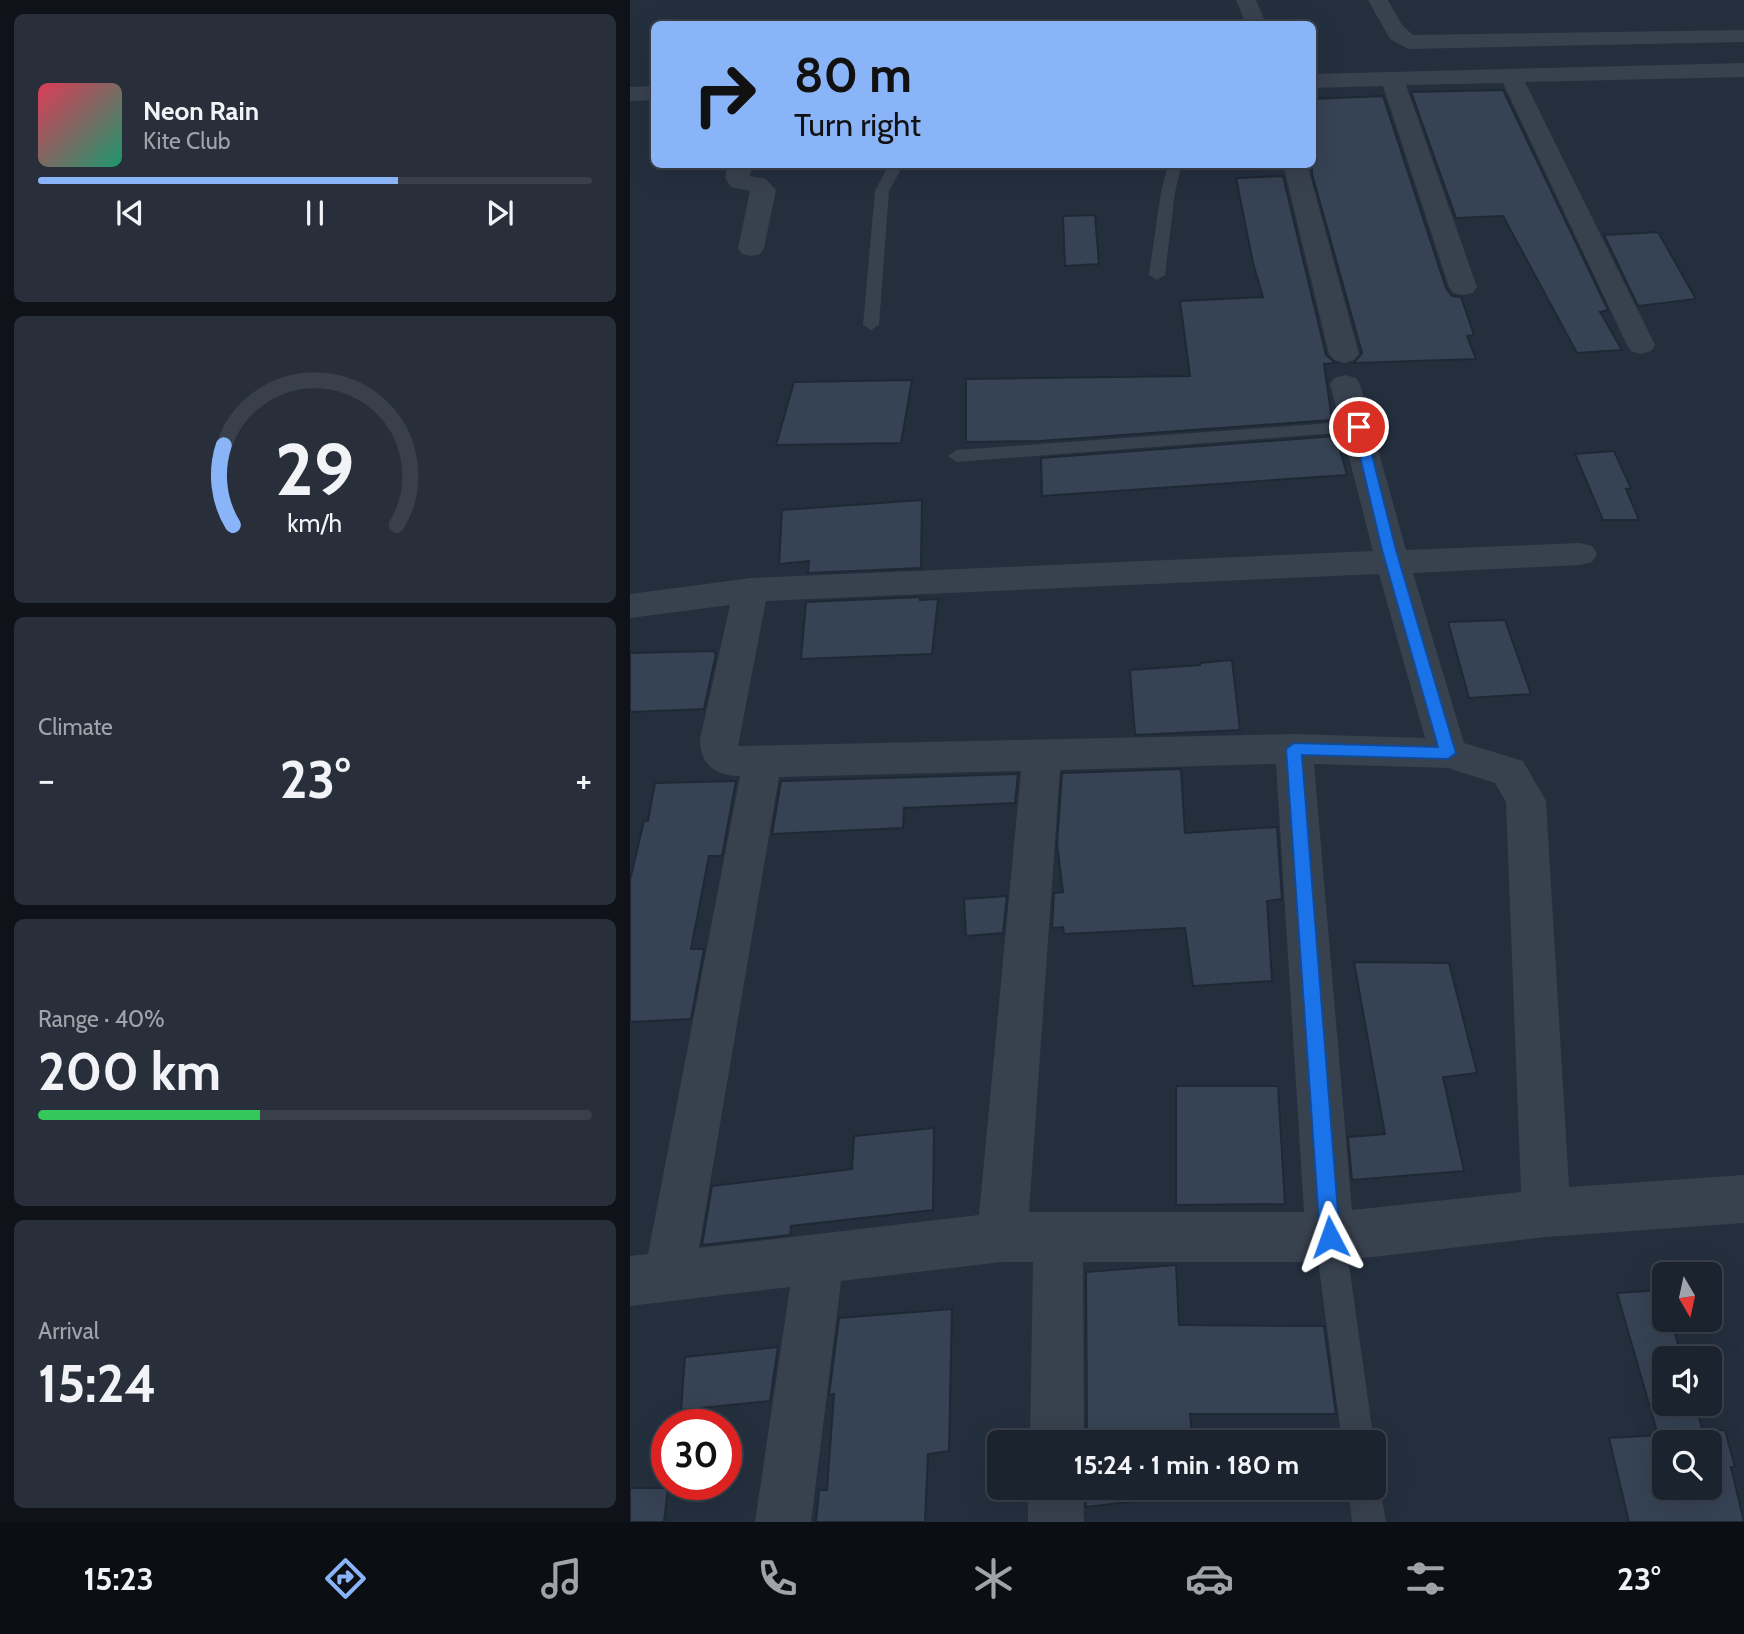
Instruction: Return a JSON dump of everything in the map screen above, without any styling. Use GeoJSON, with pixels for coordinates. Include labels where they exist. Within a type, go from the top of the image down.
{"type":"FeatureCollection","features":[{"type":"Feature","properties":{"kind":"street"},"geometry":{"type":"LineString","coordinates":[[1246,0],[1255,21]]}},
{"type":"Feature","properties":{"kind":"street"},"geometry":{"type":"LineString","coordinates":[[1378,0],[1390,24],[1401,38],[1419,43],[1744,36]]}},
{"type":"Feature","properties":{"kind":"street"},"geometry":{"type":"LineString","coordinates":[[1348,80],[1365,63],[1390,24]]}},
{"type":"Feature","properties":{"kind":"street"},"geometry":{"type":"LineString","coordinates":[[1316,81],[1744,69]]}},
{"type":"Feature","properties":{"kind":"street"},"geometry":{"type":"LineString","coordinates":[[1511,76],[1641,345]]}},
{"type":"Feature","properties":{"kind":"street"},"geometry":{"type":"LineString","coordinates":[[1392,79],[1463,287]]}},
{"type":"Feature","properties":{"kind":"street"},"geometry":{"type":"LineString","coordinates":[[630,94],[651,93]]}},
{"type":"Feature","properties":{"kind":"street"},"geometry":{"type":"LineString","coordinates":[[739,168],[737,178],[740,181],[757,184],[763,190],[751,248]]}},
{"type":"Feature","properties":{"kind":"street"},"geometry":{"type":"LineString","coordinates":[[1296,168],[1393,564],[1448,753]]}},
{"type":"Feature","properties":{"kind":"street"},"geometry":{"type":"LineString","coordinates":[[630,606],[751,590],[1580,554]]}},
{"type":"Feature","properties":{"kind":"street"},"geometry":{"type":"LineString","coordinates":[[751,590],[719,739],[719,753],[729,761],[1294,749],[1448,753],[1509,772],[1526,801],[1546,1213]]}},
{"type":"Feature","properties":{"kind":"street"},"geometry":{"type":"LineString","coordinates":[[1294,749],[1330,1237]]}},
{"type":"Feature","properties":{"kind":"street"},"geometry":{"type":"LineString","coordinates":[[1002,1237],[1042,756]]}},
{"type":"Feature","properties":{"kind":"street"},"geometry":{"type":"LineString","coordinates":[[762,762],[649,1278],[1002,1237],[1330,1237],[1546,1213],[1744,1199]]}},
{"type":"Feature","properties":{"kind":"street"},"geometry":{"type":"LineString","coordinates":[[1057,1430],[1058,1235]]}},
{"type":"Feature","properties":{"kind":"street"},"geometry":{"type":"LineString","coordinates":[[783,1522],[819,1257]]}},
{"type":"Feature","properties":{"kind":"street"},"geometry":{"type":"LineString","coordinates":[[1056,1500],[1056,1522]]}},
{"type":"Feature","properties":{"kind":"lane"},"geometry":{"type":"LineString","coordinates":[[871,325],[882,191],[895,168]]}},
{"type":"Feature","properties":{"kind":"lane"},"geometry":{"type":"LineString","coordinates":[[1157,275],[1168,192],[1174,168]]}},
{"type":"Feature","properties":{"kind":"lane"},"geometry":{"type":"LineString","coordinates":[[957,456],[1359,427]]}},
{"type":"Feature","properties":{"kind":"lane"},"geometry":{"type":"LineString","coordinates":[[1330,1237],[1356,1430]]}},
{"type":"Feature","properties":{"kind":"lane"},"geometry":{"type":"LineString","coordinates":[[1366,1500],[1369,1522]]}},
{"type":"Feature","properties":{"kind":"building"},"geometry":{"type":"Polygon","coordinates":[[[1503,90],[1608,310],[1600,312],[1622,350],[1577,353],[1503,216],[1456,218],[1411,92],[1503,90]]]}},
{"type":"Feature","properties":{"kind":"building"},"geometry":{"type":"Polygon","coordinates":[[[1383,96],[1446,288],[1452,296],[1461,297],[1474,335],[1467,336],[1476,359],[1354,363],[1362,353],[1312,174],[1312,168],[1316,168],[1316,99],[1383,96]]]}},
{"type":"Feature","properties":{"kind":"building"},"geometry":{"type":"Polygon","coordinates":[[[1283,176],[1326,355],[1336,363],[1324,364],[1332,420],[1040,441],[966,442],[966,379],[1190,376],[1180,301],[1263,297],[1253,263],[1236,178],[1283,176]]]}},
{"type":"Feature","properties":{"kind":"building"},"geometry":{"type":"Polygon","coordinates":[[[1095,215],[1099,264],[1065,266],[1063,216],[1095,215]]]}},
{"type":"Feature","properties":{"kind":"building"},"geometry":{"type":"Polygon","coordinates":[[[1658,232],[1696,299],[1638,306],[1604,235],[1658,232]]]}},
{"type":"Feature","properties":{"kind":"building"},"geometry":{"type":"Polygon","coordinates":[[[912,380],[901,443],[776,445],[794,382],[912,380]]]}},
{"type":"Feature","properties":{"kind":"building"},"geometry":{"type":"Polygon","coordinates":[[[1336,436],[1347,475],[1042,496],[1041,458],[1336,436]]]}},
{"type":"Feature","properties":{"kind":"building"},"geometry":{"type":"Polygon","coordinates":[[[1614,451],[1631,488],[1626,489],[1639,520],[1603,520],[1575,454],[1614,451]]]}},
{"type":"Feature","properties":{"kind":"building"},"geometry":{"type":"Polygon","coordinates":[[[922,500],[921,568],[808,573],[809,561],[779,564],[782,510],[922,500]]]}},
{"type":"Feature","properties":{"kind":"building"},"geometry":{"type":"Polygon","coordinates":[[[920,597],[920,600],[938,599],[932,654],[801,659],[806,602],[920,597]]]}},
{"type":"Feature","properties":{"kind":"building"},"geometry":{"type":"Polygon","coordinates":[[[1505,620],[1531,694],[1469,698],[1448,622],[1505,620]]]}},
{"type":"Feature","properties":{"kind":"building"},"geometry":{"type":"Polygon","coordinates":[[[713,651],[716,654],[704,709],[630,712],[630,653],[713,651]]]}},
{"type":"Feature","properties":{"kind":"building"},"geometry":{"type":"Polygon","coordinates":[[[1232,660],[1240,730],[1135,735],[1130,670],[1232,660]]]}},
{"type":"Feature","properties":{"kind":"building"},"geometry":{"type":"Polygon","coordinates":[[[1181,769],[1185,833],[1277,827],[1282,899],[1267,901],[1272,981],[1193,986],[1185,928],[1064,934],[1063,927],[1052,928],[1054,893],[1063,892],[1057,844],[1062,773],[1181,769]]]}},
{"type":"Feature","properties":{"kind":"building"},"geometry":{"type":"Polygon","coordinates":[[[1018,774],[1015,803],[904,808],[903,828],[772,834],[781,781],[1018,774]]]}},
{"type":"Feature","properties":{"kind":"building"},"geometry":{"type":"Polygon","coordinates":[[[736,781],[722,856],[709,856],[691,949],[704,949],[691,1019],[630,1022],[630,880],[644,821],[648,821],[655,783],[736,781]]]}},
{"type":"Feature","properties":{"kind":"building"},"geometry":{"type":"Polygon","coordinates":[[[1007,896],[1003,933],[966,936],[964,899],[1007,896]]]}},
{"type":"Feature","properties":{"kind":"building"},"geometry":{"type":"Polygon","coordinates":[[[1354,962],[1449,963],[1477,1073],[1443,1077],[1464,1171],[1352,1180],[1348,1137],[1385,1134],[1354,962]]]}},
{"type":"Feature","properties":{"kind":"building"},"geometry":{"type":"Polygon","coordinates":[[[1176,1086],[1278,1086],[1285,1204],[1176,1205],[1176,1086]]]}},
{"type":"Feature","properties":{"kind":"building"},"geometry":{"type":"Polygon","coordinates":[[[934,1128],[933,1210],[791,1226],[790,1235],[702,1245],[712,1186],[852,1169],[854,1136],[934,1128]]]}},
{"type":"Feature","properties":{"kind":"building"},"geometry":{"type":"Polygon","coordinates":[[[1176,1265],[1179,1325],[1324,1326],[1336,1414],[1190,1414],[1192,1430],[1087,1430],[1086,1272],[1176,1265]]]}},
{"type":"Feature","properties":{"kind":"building"},"geometry":{"type":"Polygon","coordinates":[[[1652,1291],[1652,1332],[1674,1332],[1679,1346],[1652,1346],[1652,1414],[1617,1293],[1652,1291]]]}},
{"type":"Feature","properties":{"kind":"building"},"geometry":{"type":"Polygon","coordinates":[[[952,1309],[949,1451],[928,1454],[925,1522],[816,1522],[819,1490],[827,1490],[834,1394],[829,1395],[839,1318],[952,1309]]]}},
{"type":"Feature","properties":{"kind":"building"},"geometry":{"type":"Polygon","coordinates":[[[778,1347],[770,1401],[681,1409],[685,1357],[778,1347]]]}},
{"type":"Feature","properties":{"kind":"building"},"geometry":{"type":"Polygon","coordinates":[[[1653,1416],[1699,1416],[1703,1430],[1657,1430],[1653,1416]]]}},
{"type":"Feature","properties":{"kind":"building"},"geometry":{"type":"Polygon","coordinates":[[[1722,1430],[1725,1430],[1735,1467],[1731,1467],[1744,1522],[1629,1522],[1609,1438],[1652,1435],[1652,1500],[1722,1500],[1722,1430]]]}},
{"type":"Feature","properties":{"kind":"building"},"geometry":{"type":"Polygon","coordinates":[[[630,1488],[651,1488],[651,1500],[667,1500],[664,1522],[630,1522],[630,1488]]]}},
{"type":"Feature","properties":{"kind":"building"},"geometry":{"type":"Polygon","coordinates":[[[1086,1500],[1146,1500],[1086,1507],[1086,1500]]]}},
{"type":"Feature","properties":{"kind":"route"},"geometry":{"type":"LineString","coordinates":[[1330,1237],[1294,749],[1448,753],[1389,550],[1359,427]]}}]}
